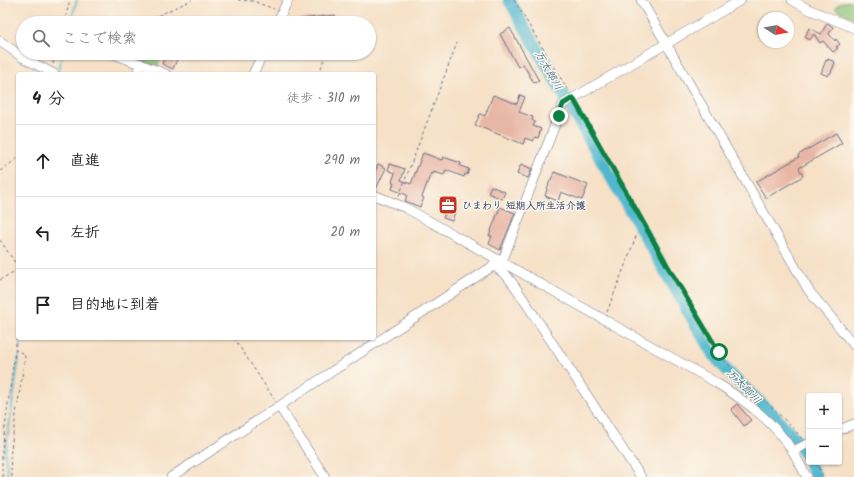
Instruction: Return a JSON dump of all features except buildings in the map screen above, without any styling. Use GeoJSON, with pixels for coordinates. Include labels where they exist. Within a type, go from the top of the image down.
{"type":"FeatureCollection","features":[{"type":"Feature","properties":{"kind":"street"},"geometry":{"type":"LineString","coordinates":[[281,16],[288,0]]}},
{"type":"Feature","properties":{"kind":"street"},"geometry":{"type":"LineString","coordinates":[[641,0],[809,291],[854,345]]}},
{"type":"Feature","properties":{"kind":"street"},"geometry":{"type":"LineString","coordinates":[[171,477],[498,262],[564,103],[741,0]]}},
{"type":"Feature","properties":{"kind":"street"},"geometry":{"type":"LineString","coordinates":[[792,0],[808,9],[854,28]]}},
{"type":"Feature","properties":{"kind":"street"},"geometry":{"type":"LineString","coordinates":[[0,41],[16,53]]}},
{"type":"Feature","properties":{"kind":"street"},"geometry":{"type":"LineString","coordinates":[[27,60],[49,72]]}},
{"type":"Feature","properties":{"kind":"street"},"geometry":{"type":"LineString","coordinates":[[130,60],[161,72]]}},
{"type":"Feature","properties":{"kind":"street"},"geometry":{"type":"LineString","coordinates":[[254,72],[260,60]]}},
{"type":"Feature","properties":{"kind":"street"},"geometry":{"type":"LineString","coordinates":[[138,72],[141,64]]}},
{"type":"Feature","properties":{"kind":"street"},"geometry":{"type":"LineString","coordinates":[[376,196],[406,208],[498,262],[715,382],[739,397],[773,427],[795,450],[807,477]]}},
{"type":"Feature","properties":{"kind":"street"},"geometry":{"type":"LineString","coordinates":[[498,262],[641,477]]}},
{"type":"Feature","properties":{"kind":"street"},"geometry":{"type":"LineString","coordinates":[[279,406],[325,477]]}},
{"type":"Feature","properties":{"kind":"street"},"geometry":{"type":"LineString","coordinates":[[842,429],[854,424]]}},
{"type":"Feature","properties":{"kind":"street"},"geometry":{"type":"LineString","coordinates":[[795,450],[806,444]]}},
{"type":"Feature","properties":{"kind":"path"},"geometry":{"type":"LineString","coordinates":[[66,16],[70,0]]}},
{"type":"Feature","properties":{"kind":"path"},"geometry":{"type":"LineString","coordinates":[[157,16],[192,0]]}},
{"type":"Feature","properties":{"kind":"path"},"geometry":{"type":"LineString","coordinates":[[238,0],[261,3],[283,12]]}},
{"type":"Feature","properties":{"kind":"path"},"geometry":{"type":"LineString","coordinates":[[514,0],[573,98],[671,272],[719,352],[726,362],[806,442]]}},
{"type":"Feature","properties":{"kind":"path"},"geometry":{"type":"LineString","coordinates":[[396,204],[457,43]]}},
{"type":"Feature","properties":{"kind":"path"},"geometry":{"type":"LineString","coordinates":[[53,72],[54,60]]}},
{"type":"Feature","properties":{"kind":"path"},"geometry":{"type":"LineString","coordinates":[[320,72],[324,60]]}},
{"type":"Feature","properties":{"kind":"path"},"geometry":{"type":"LineString","coordinates":[[0,170],[16,159]]}},
{"type":"Feature","properties":{"kind":"path"},"geometry":{"type":"LineString","coordinates":[[604,320],[637,234]]}},
{"type":"Feature","properties":{"kind":"path"},"geometry":{"type":"LineString","coordinates":[[0,240],[16,265]]}},
{"type":"Feature","properties":{"kind":"path"},"geometry":{"type":"LineString","coordinates":[[0,280],[16,269]]}},
{"type":"Feature","properties":{"kind":"path"},"geometry":{"type":"LineString","coordinates":[[3,477],[2,450],[16,340]]}},
{"type":"Feature","properties":{"kind":"path"},"geometry":{"type":"LineString","coordinates":[[235,340],[279,406]]}},
{"type":"Feature","properties":{"kind":"path"},"geometry":{"type":"LineString","coordinates":[[12,477],[10,459],[25,357],[24,354],[15,350]]}},
{"type":"Feature","properties":{"kind":"path"},"geometry":{"type":"LineString","coordinates":[[817,465],[823,477]]}},
{"type":"Feature","properties":{"kind":"green space"},"geometry":{"type":"Polygon","coordinates":[[[848,1],[854,3],[854,18],[836,9],[836,6],[848,1]]]}},
{"type":"Feature","properties":{"kind":"green space"},"geometry":{"type":"Polygon","coordinates":[[[140,60],[160,60],[157,67],[140,60]]]}},
{"type":"Feature","properties":{"kind":"waterway"},"geometry":{"type":"LineString","coordinates":[[72,16],[77,0]]}},
{"type":"Feature","properties":{"kind":"waterway","name":"万太郎川"},"geometry":{"type":"LineString","coordinates":[[509,0],[712,353],[721,365],[786,428],[804,453],[816,477]]}},
{"type":"Feature","properties":{"kind":"waterway"},"geometry":{"type":"LineString","coordinates":[[655,32],[659,40]]}},
{"type":"Feature","properties":{"kind":"waterway"},"geometry":{"type":"LineString","coordinates":[[58,72],[61,60]]}},
{"type":"Feature","properties":{"kind":"waterway"},"geometry":{"type":"LineString","coordinates":[[20,347],[21,340]]}},
{"type":"Feature","properties":{"kind":"waterway"},"geometry":{"type":"LineString","coordinates":[[8,477],[5,454],[19,357]]}},
{"type":"Feature","properties":{"kind":"place","name":"ひまわり 短期入所生活介護"},"geometry":{"type":"Point","coordinates":[448,205]}},
{"type":"Feature","properties":{"kind":"route"},"geometry":{"type":"LineString","coordinates":[[559,116],[563,104],[573,98],[671,272],[719,352]]}}]}
